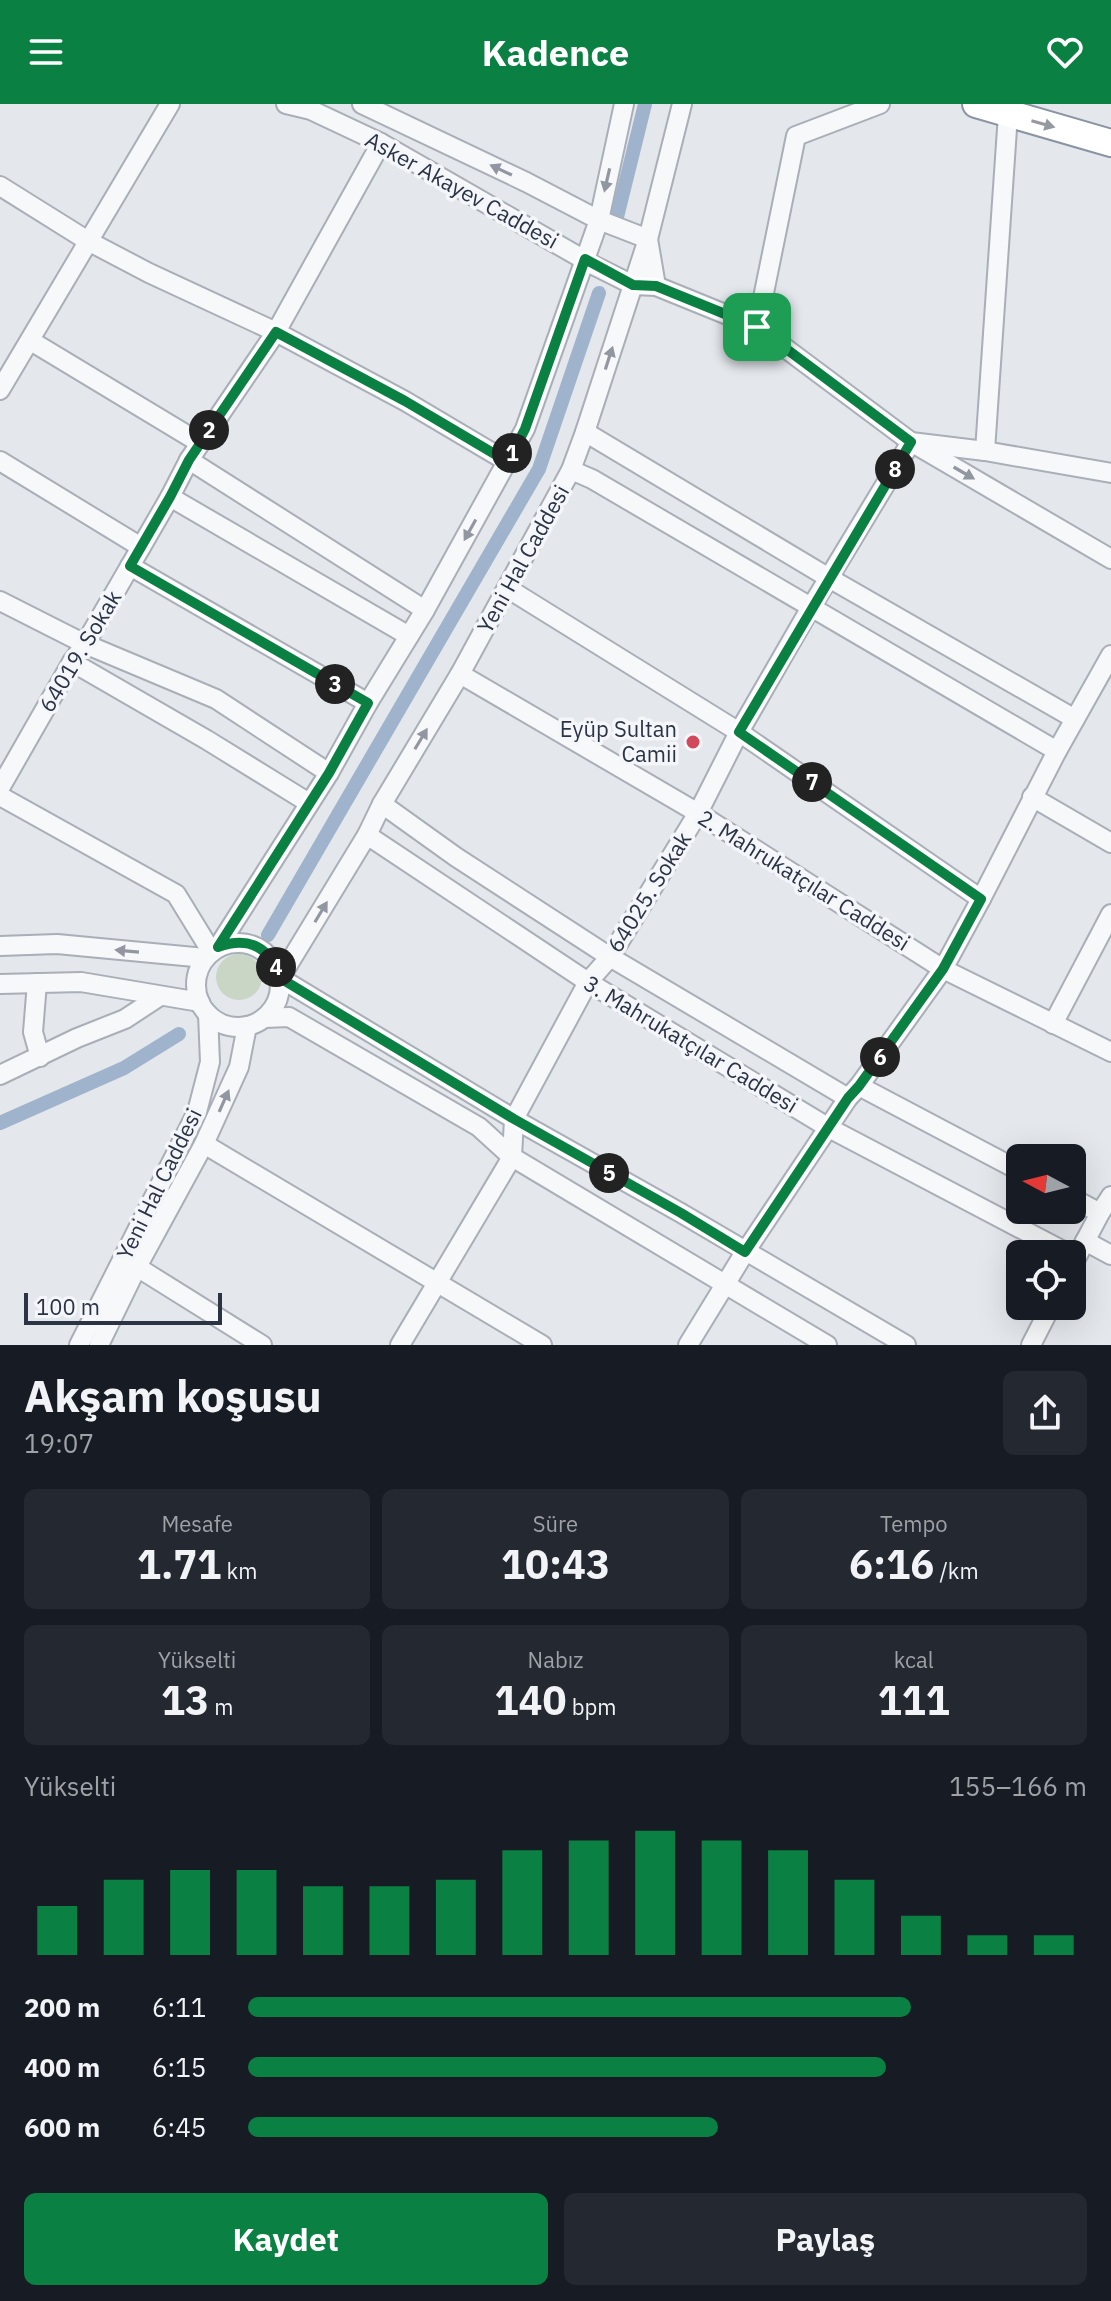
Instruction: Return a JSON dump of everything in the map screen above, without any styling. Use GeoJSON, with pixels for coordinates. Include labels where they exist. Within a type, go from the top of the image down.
{"type":"FeatureCollection","features":[{"type":"Feature","properties":{"kind":"highway"},"geometry":{"type":"LineString","coordinates":[[976,104],[1111,143]]}},
{"type":"Feature","properties":{"kind":"street"},"geometry":{"type":"LineString","coordinates":[[0,390],[170,104]]}},
{"type":"Feature","properties":{"kind":"street","name":"Asker Akayev Caddesi"},"geometry":{"type":"LineString","coordinates":[[286,104],[311,110],[381,143],[633,285]]}},
{"type":"Feature","properties":{"kind":"street","name":"Asker Akayev Caddesi"},"geometry":{"type":"LineString","coordinates":[[362,104],[599,220],[648,239]]}},
{"type":"Feature","properties":{"kind":"street"},"geometry":{"type":"LineString","coordinates":[[624,104],[599,220],[525,429],[425,610],[329,773],[211,952],[196,977],[196,988],[204,1008],[219,1023],[232,1027],[289,1017],[479,1127],[512,1157],[827,1345]]}},
{"type":"Feature","properties":{"kind":"street","name":"Yeni Hal Caddesi"},"geometry":{"type":"LineString","coordinates":[[280,978],[460,674],[571,470],[648,239],[682,104]]}},
{"type":"Feature","properties":{"kind":"street"},"geometry":{"type":"LineString","coordinates":[[757,327],[796,136],[880,104]]}},
{"type":"Feature","properties":{"kind":"street"},"geometry":{"type":"LineString","coordinates":[[985,451],[1008,114]]}},
{"type":"Feature","properties":{"kind":"street","name":"64019. Sokak"},"geometry":{"type":"LineString","coordinates":[[0,788],[189,460],[276,332],[381,143]]}},
{"type":"Feature","properties":{"kind":"street"},"geometry":{"type":"LineString","coordinates":[[0,186],[88,241],[276,332],[405,401],[508,462]]}},
{"type":"Feature","properties":{"kind":"street"},"geometry":{"type":"LineString","coordinates":[[648,239],[656,286]]}},
{"type":"Feature","properties":{"kind":"street"},"geometry":{"type":"LineString","coordinates":[[633,285],[656,286],[757,327],[911,442],[1111,559]]}},
{"type":"Feature","properties":{"kind":"street"},"geometry":{"type":"LineString","coordinates":[[31,341],[200,443]]}},
{"type":"Feature","properties":{"kind":"street"},"geometry":{"type":"LineString","coordinates":[[585,432],[829,578],[1075,719]]}},
{"type":"Feature","properties":{"kind":"street"},"geometry":{"type":"LineString","coordinates":[[911,442],[985,451],[1111,473]]}},
{"type":"Feature","properties":{"kind":"street","name":"64025. Sokak"},"geometry":{"type":"LineString","coordinates":[[400,1345],[512,1157],[514,1119],[588,982],[610,957],[698,813],[739,732],[911,442]]}},
{"type":"Feature","properties":{"kind":"street"},"geometry":{"type":"LineString","coordinates":[[189,460],[425,610]]}},
{"type":"Feature","properties":{"kind":"street"},"geometry":{"type":"LineString","coordinates":[[0,461],[141,547]]}},
{"type":"Feature","properties":{"kind":"street"},"geometry":{"type":"LineString","coordinates":[[571,470],[592,479],[1057,751]]}},
{"type":"Feature","properties":{"kind":"street"},"geometry":{"type":"LineString","coordinates":[[170,497],[409,636]]}},
{"type":"Feature","properties":{"kind":"street"},"geometry":{"type":"LineString","coordinates":[[130,566],[368,703]]}},
{"type":"Feature","properties":{"kind":"street"},"geometry":{"type":"LineString","coordinates":[[507,588],[739,732],[981,899]]}},
{"type":"Feature","properties":{"kind":"street"},"geometry":{"type":"LineString","coordinates":[[0,601],[85,644],[216,699],[329,773]]}},
{"type":"Feature","properties":{"kind":"street"},"geometry":{"type":"LineString","coordinates":[[688,1345],[745,1252],[853,1092],[943,969],[1032,797],[1111,656]]}},
{"type":"Feature","properties":{"kind":"street"},"geometry":{"type":"LineString","coordinates":[[72,662],[309,803]]}},
{"type":"Feature","properties":{"kind":"street","name":"2. Mahrukatçılar Caddesi"},"geometry":{"type":"LineString","coordinates":[[460,674],[698,813],[943,969],[1111,1052]]}},
{"type":"Feature","properties":{"kind":"street"},"geometry":{"type":"LineString","coordinates":[[0,796],[176,894],[211,952]]}},
{"type":"Feature","properties":{"kind":"street"},"geometry":{"type":"LineString","coordinates":[[1032,797],[1111,843]]}},
{"type":"Feature","properties":{"kind":"street","name":"3. Mahrukatçılar Caddesi"},"geometry":{"type":"LineString","coordinates":[[382,804],[456,857],[610,957],[853,1092],[1006,1164]]}},
{"type":"Feature","properties":{"kind":"street","name":"3. Mahrukatçılar Caddesi"},"geometry":{"type":"LineString","coordinates":[[367,835],[588,982],[829,1128],[1046,1240]]}},
{"type":"Feature","properties":{"kind":"street"},"geometry":{"type":"LineString","coordinates":[[1053,1024],[1111,914]]}},
{"type":"Feature","properties":{"kind":"street"},"geometry":{"type":"LineString","coordinates":[[0,946],[57,944],[211,952],[231,943],[244,942],[268,954],[280,978],[277,1000],[255,1022]]}},
{"type":"Feature","properties":{"kind":"street"},"geometry":{"type":"LineString","coordinates":[[280,978],[514,1119],[906,1345]]}},
{"type":"Feature","properties":{"kind":"street"},"geometry":{"type":"LineString","coordinates":[[0,984],[81,982],[160,996],[204,1008]]}},
{"type":"Feature","properties":{"kind":"street"},"geometry":{"type":"LineString","coordinates":[[37,983],[33,1032],[40,1057]]}},
{"type":"Feature","properties":{"kind":"street"},"geometry":{"type":"LineString","coordinates":[[0,1075],[125,1019],[160,996]]}},
{"type":"Feature","properties":{"kind":"street","name":"Yeni Hal Caddesi"},"geometry":{"type":"LineString","coordinates":[[79,1345],[197,1112],[210,1062],[204,1008]]}},
{"type":"Feature","properties":{"kind":"street","name":"Yeni Hal Caddesi"},"geometry":{"type":"LineString","coordinates":[[99,1345],[137,1267],[204,1144],[239,1067],[255,1022]]}},
{"type":"Feature","properties":{"kind":"street"},"geometry":{"type":"LineString","coordinates":[[204,1144],[542,1345]]}},
{"type":"Feature","properties":{"kind":"street"},"geometry":{"type":"LineString","coordinates":[[1084,1240],[1111,1196]]}},
{"type":"Feature","properties":{"kind":"street"},"geometry":{"type":"LineString","coordinates":[[1086,1206],[1100,1213]]}},
{"type":"Feature","properties":{"kind":"street","name":"3. Mahrukatçılar Caddesi"},"geometry":{"type":"LineString","coordinates":[[1086,1255],[1111,1255]]}},
{"type":"Feature","properties":{"kind":"street"},"geometry":{"type":"LineString","coordinates":[[137,1267],[262,1345]]}},
{"type":"Feature","properties":{"kind":"street"},"geometry":{"type":"LineString","coordinates":[[1031,1345],[1044,1320]]}},
{"type":"Feature","properties":{"kind":"green space"},"geometry":{"type":"Polygon","coordinates":[[[239,954],[256,960],[262,977],[256,994],[239,1000],[222,994],[216,977],[222,960],[239,954]]]}},
{"type":"Feature","properties":{"kind":"waterway"},"geometry":{"type":"LineString","coordinates":[[617,217],[645,104]]}},
{"type":"Feature","properties":{"kind":"waterway"},"geometry":{"type":"LineString","coordinates":[[268,935],[539,469],[599,293]]}},
{"type":"Feature","properties":{"kind":"waterway"},"geometry":{"type":"LineString","coordinates":[[0,1123],[124,1068],[179,1034]]}},
{"type":"Feature","properties":{"kind":"place","name":"Eyüp Sultan Camii"},"geometry":{"type":"Point","coordinates":[693,742]}},
{"type":"Feature","properties":{"kind":"route"},"geometry":{"type":"LineString","coordinates":[[585,259],[633,285],[656,286],[757,327],[911,442],[739,732],[981,899],[943,969],[848,1098],[745,1252],[514,1119],[280,978],[276,965],[257,946],[244,942],[218,947],[329,773],[368,703],[130,566],[189,460],[276,332],[405,401],[508,462],[525,429],[585,259]]}}]}
